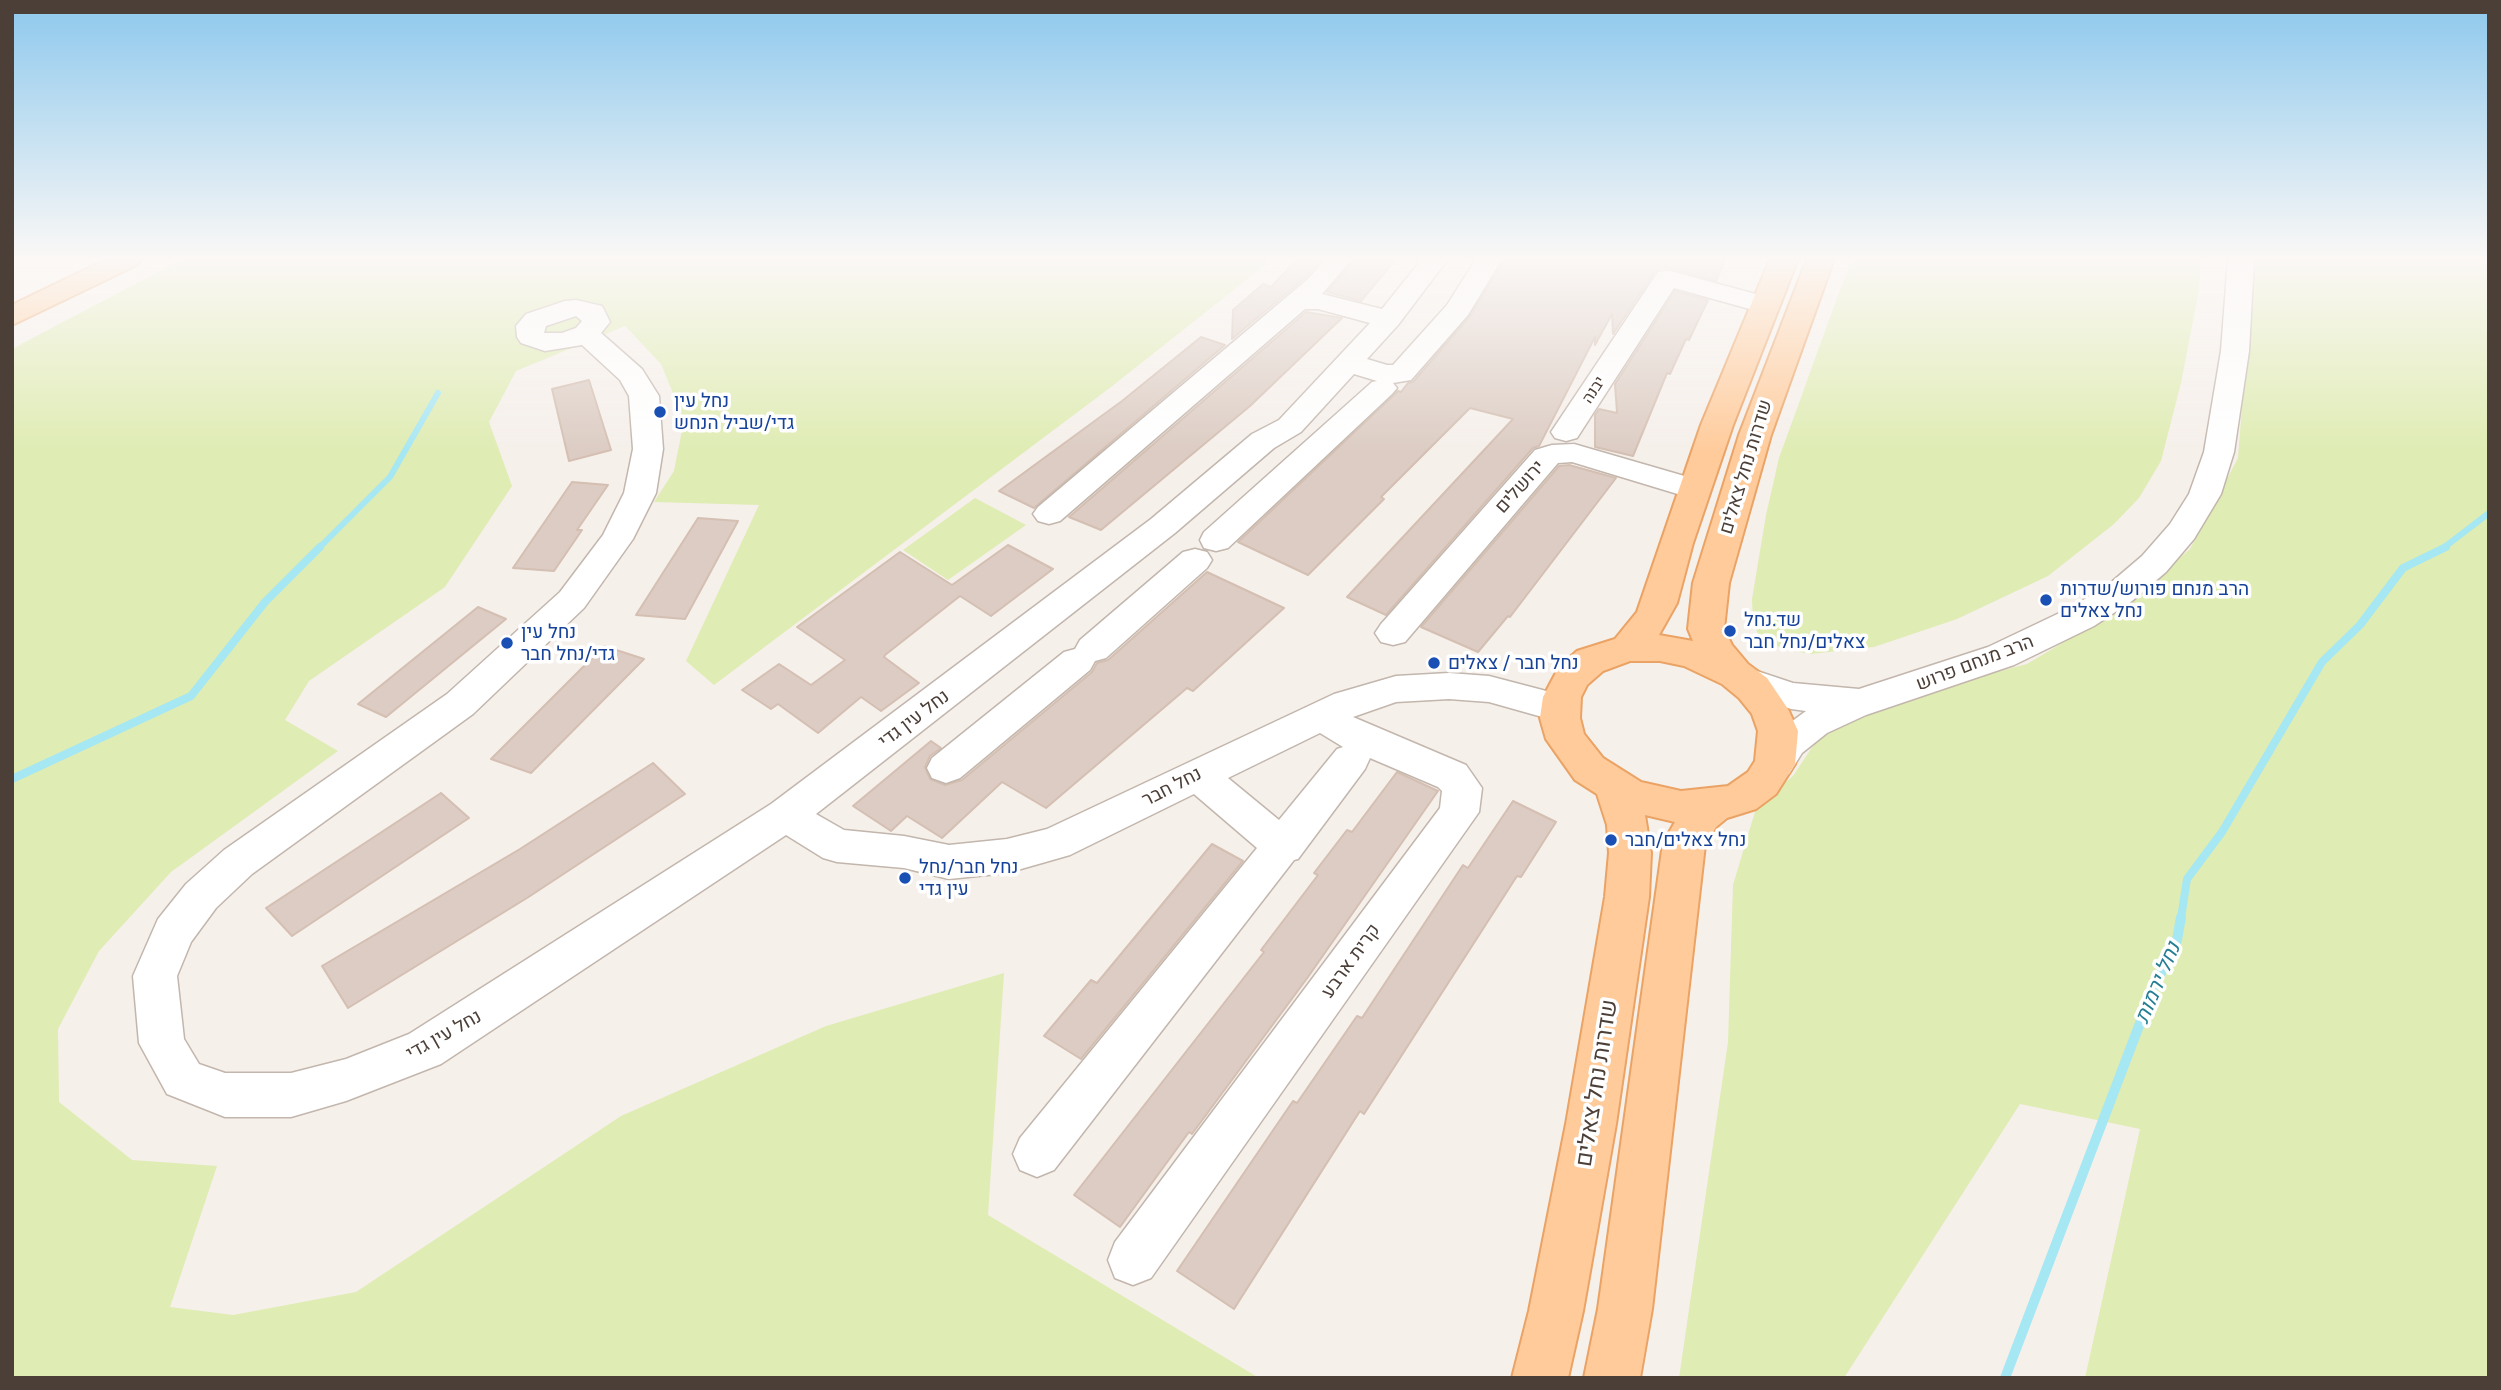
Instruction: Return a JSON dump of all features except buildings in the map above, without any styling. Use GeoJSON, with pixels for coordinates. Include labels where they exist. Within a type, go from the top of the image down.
{"type":"FeatureCollection","features":[{"type":"Feature","properties":{"kind":"main road","name":"שדרות נחל צאלים"},"geometry":{"type":"LineString","coordinates":[[1628,648],[1653,617],[1660,603],[1694,489],[1757,324]]}},
{"type":"Feature","properties":{"kind":"main road","name":"שדרות נחל צאלים"},"geometry":{"type":"LineString","coordinates":[[1738,676],[1716,651],[1706,629],[1711,583],[1751,446],[1796,324]]}},
{"type":"Feature","properties":{"kind":"main road"},"geometry":{"type":"LineString","coordinates":[[1628,648],[1676,650],[1709,660],[1738,676],[1762,698],[1774,720],[1779,742],[1775,764],[1762,783],[1741,798],[1713,806],[1663,805],[1615,788],[1589,769],[1572,749],[1563,728],[1560,708],[1566,686],[1580,669],[1601,656],[1628,648]]}},
{"type":"Feature","properties":{"kind":"main road","name":"שדרות נחל צאלים"},"geometry":{"type":"LineString","coordinates":[[1540,1378],[1556,1311],[1591,1124],[1627,897],[1630,853],[1628,825],[1615,788]]}},
{"type":"Feature","properties":{"kind":"main road"},"geometry":{"type":"LineString","coordinates":[[1612,1378],[1625,1309],[1684,843],[1701,815],[1713,806]]}},
{"type":"Feature","properties":{"kind":"street"},"geometry":{"type":"LineString","coordinates":[[1049,514],[1271,324]]}},
{"type":"Feature","properties":{"kind":"street","name":"נחל עין גדי"},"geometry":{"type":"LineString","coordinates":[[586,334],[632,375],[643,396],[648,449],[640,494],[617,539],[572,600],[460,704],[238,862],[201,896],[173,932],[155,976],[162,1043],[183,1079],[225,1095],[291,1096],[346,1080],[436,1042],[785,815],[1054,613],[1263,442],[1290,426],[1383,324]]}},
{"type":"Feature","properties":{"kind":"street"},"geometry":{"type":"LineString","coordinates":[[1347,363],[1385,374],[1401,374],[1445,324]]}},
{"type":"Feature","properties":{"kind":"street","name":"יבנה"},"geometry":{"type":"LineString","coordinates":[[1566,432],[1629,324]]}},
{"type":"Feature","properties":{"kind":"street","name":"הרב מנחם פרוש"},"geometry":{"type":"LineString","coordinates":[[1775,764],[1789,743],[1805,729],[1839,711],[2001,656],[2082,617],[2120,593],[2154,564],[2182,531],[2205,494],[2220,452],[2237,324]]}},
{"type":"Feature","properties":{"kind":"street"},"geometry":{"type":"LineString","coordinates":[[946,768],[1091,650],[1382,388]]}},
{"type":"Feature","properties":{"kind":"street"},"geometry":{"type":"LineString","coordinates":[[1263,442],[1304,459]]}},
{"type":"Feature","properties":{"kind":"street","name":"ירושלים"},"geometry":{"type":"LineString","coordinates":[[1393,633],[1546,457],[1552,454],[1574,453],[1694,489]]}},
{"type":"Feature","properties":{"kind":"street"},"geometry":{"type":"LineString","coordinates":[[1054,613],[1091,650]]}},
{"type":"Feature","properties":{"kind":"street","name":"הרב מנחם פרוש"},"geometry":{"type":"LineString","coordinates":[[1738,676],[1766,690],[1803,698],[1869,700]]}},
{"type":"Feature","properties":{"kind":"street","name":"נחל חבר"},"geometry":{"type":"LineString","coordinates":[[785,815],[837,846],[904,852],[949,862],[995,857],[1056,843],[1346,704],[1412,686],[1449,685],[1489,689],[1560,708]]}},
{"type":"Feature","properties":{"kind":"street"},"geometry":{"type":"LineString","coordinates":[[951,691],[1000,723]]}},
{"type":"Feature","properties":{"kind":"street","name":"קרית ארבע"},"geometry":{"type":"LineString","coordinates":[[1133,1260],[1459,812],[1462,788],[1452,776],[1357,737],[1320,716]]}},
{"type":"Feature","properties":{"kind":"street"},"geometry":{"type":"LineString","coordinates":[[1037,1154],[1284,847],[1351,759]]}},
{"type":"Feature","properties":{"kind":"street"},"geometry":{"type":"LineString","coordinates":[[1197,775],[1284,847]]}},
{"type":"Feature","properties":{"kind":"green space"},"geometry":{"type":"Polygon","coordinates":[[[59,324],[1191,324],[714,685],[686,661],[759,505],[654,502],[674,471],[684,420],[661,364],[625,326],[516,371],[489,422],[512,486],[445,587],[309,681],[285,720],[338,751],[171,872],[99,951],[58,1029],[59,1102],[132,1160],[217,1166],[170,1307],[233,1315],[356,1292],[621,1116],[826,1026],[1004,973],[988,1215],[1259,1378],[12,1378],[12,349],[59,324]]]}},
{"type":"Feature","properties":{"kind":"green space"},"geometry":{"type":"Polygon","coordinates":[[[1828,324],[2192,324],[2161,461],[2139,498],[2114,524],[2048,576],[1957,619],[1874,647],[1810,654],[1780,648],[1758,634],[1753,623],[1752,599],[1779,458],[1828,324]]]}},
{"type":"Feature","properties":{"kind":"green space"},"geometry":{"type":"Polygon","coordinates":[[[2247,324],[2489,324],[2489,1378],[2085,1378],[2140,1129],[2020,1104],[1844,1378],[1679,1378],[1728,1042],[1733,885],[1757,805],[1793,776],[1828,723],[1876,704],[2027,664],[2118,610],[2190,549],[2238,458],[2247,324]]]}},
{"type":"Feature","properties":{"kind":"green space"},"geometry":{"type":"Polygon","coordinates":[[[975,498],[1026,525],[948,580],[903,550],[975,498]]]}},
{"type":"Feature","properties":{"kind":"waterway"},"geometry":{"type":"LineString","coordinates":[[12,779],[191,696],[265,602],[390,477],[438,393]]}},
{"type":"Feature","properties":{"kind":"waterway","name":"נחל ירמות"},"geometry":{"type":"LineString","coordinates":[[2442,549],[2489,513]]}},
{"type":"Feature","properties":{"kind":"waterway","name":"נחל ירמות"},"geometry":{"type":"LineString","coordinates":[[2442,549],[2446,547]]}},
{"type":"Feature","properties":{"kind":"waterway","name":"נחל ירמות"},"geometry":{"type":"LineString","coordinates":[[2181,918],[2187,879],[2222,832],[2322,662],[2360,625],[2403,568],[2442,549]]}},
{"type":"Feature","properties":{"kind":"waterway","name":"נחל ירמות"},"geometry":{"type":"LineString","coordinates":[[2005,1378],[2153,989],[2177,940],[2181,917]]}},
{"type":"Feature","properties":{"kind":"place","name":"נחל עין גדי/שביל הנחש"},"geometry":{"type":"Point","coordinates":[660,412]}},
{"type":"Feature","properties":{"kind":"place","name":"הרב מנחם פורוש/שדרות נחל צאלים"},"geometry":{"type":"Point","coordinates":[2046,600]}},
{"type":"Feature","properties":{"kind":"place","name":"שד.נחל צאלים/נחל חבר"},"geometry":{"type":"Point","coordinates":[1730,631]}},
{"type":"Feature","properties":{"kind":"place","name":"נחל עין גדי/נחל חבר"},"geometry":{"type":"Point","coordinates":[507,643]}},
{"type":"Feature","properties":{"kind":"place","name":"נחל חבר / צאלים"},"geometry":{"type":"Point","coordinates":[1434,663]}},
{"type":"Feature","properties":{"kind":"place","name":"נחל צאלים/חבר"},"geometry":{"type":"Point","coordinates":[1611,840]}},
{"type":"Feature","properties":{"kind":"place","name":"נחל חבר/נחל עין גדי"},"geometry":{"type":"Point","coordinates":[905,878]}}]}
